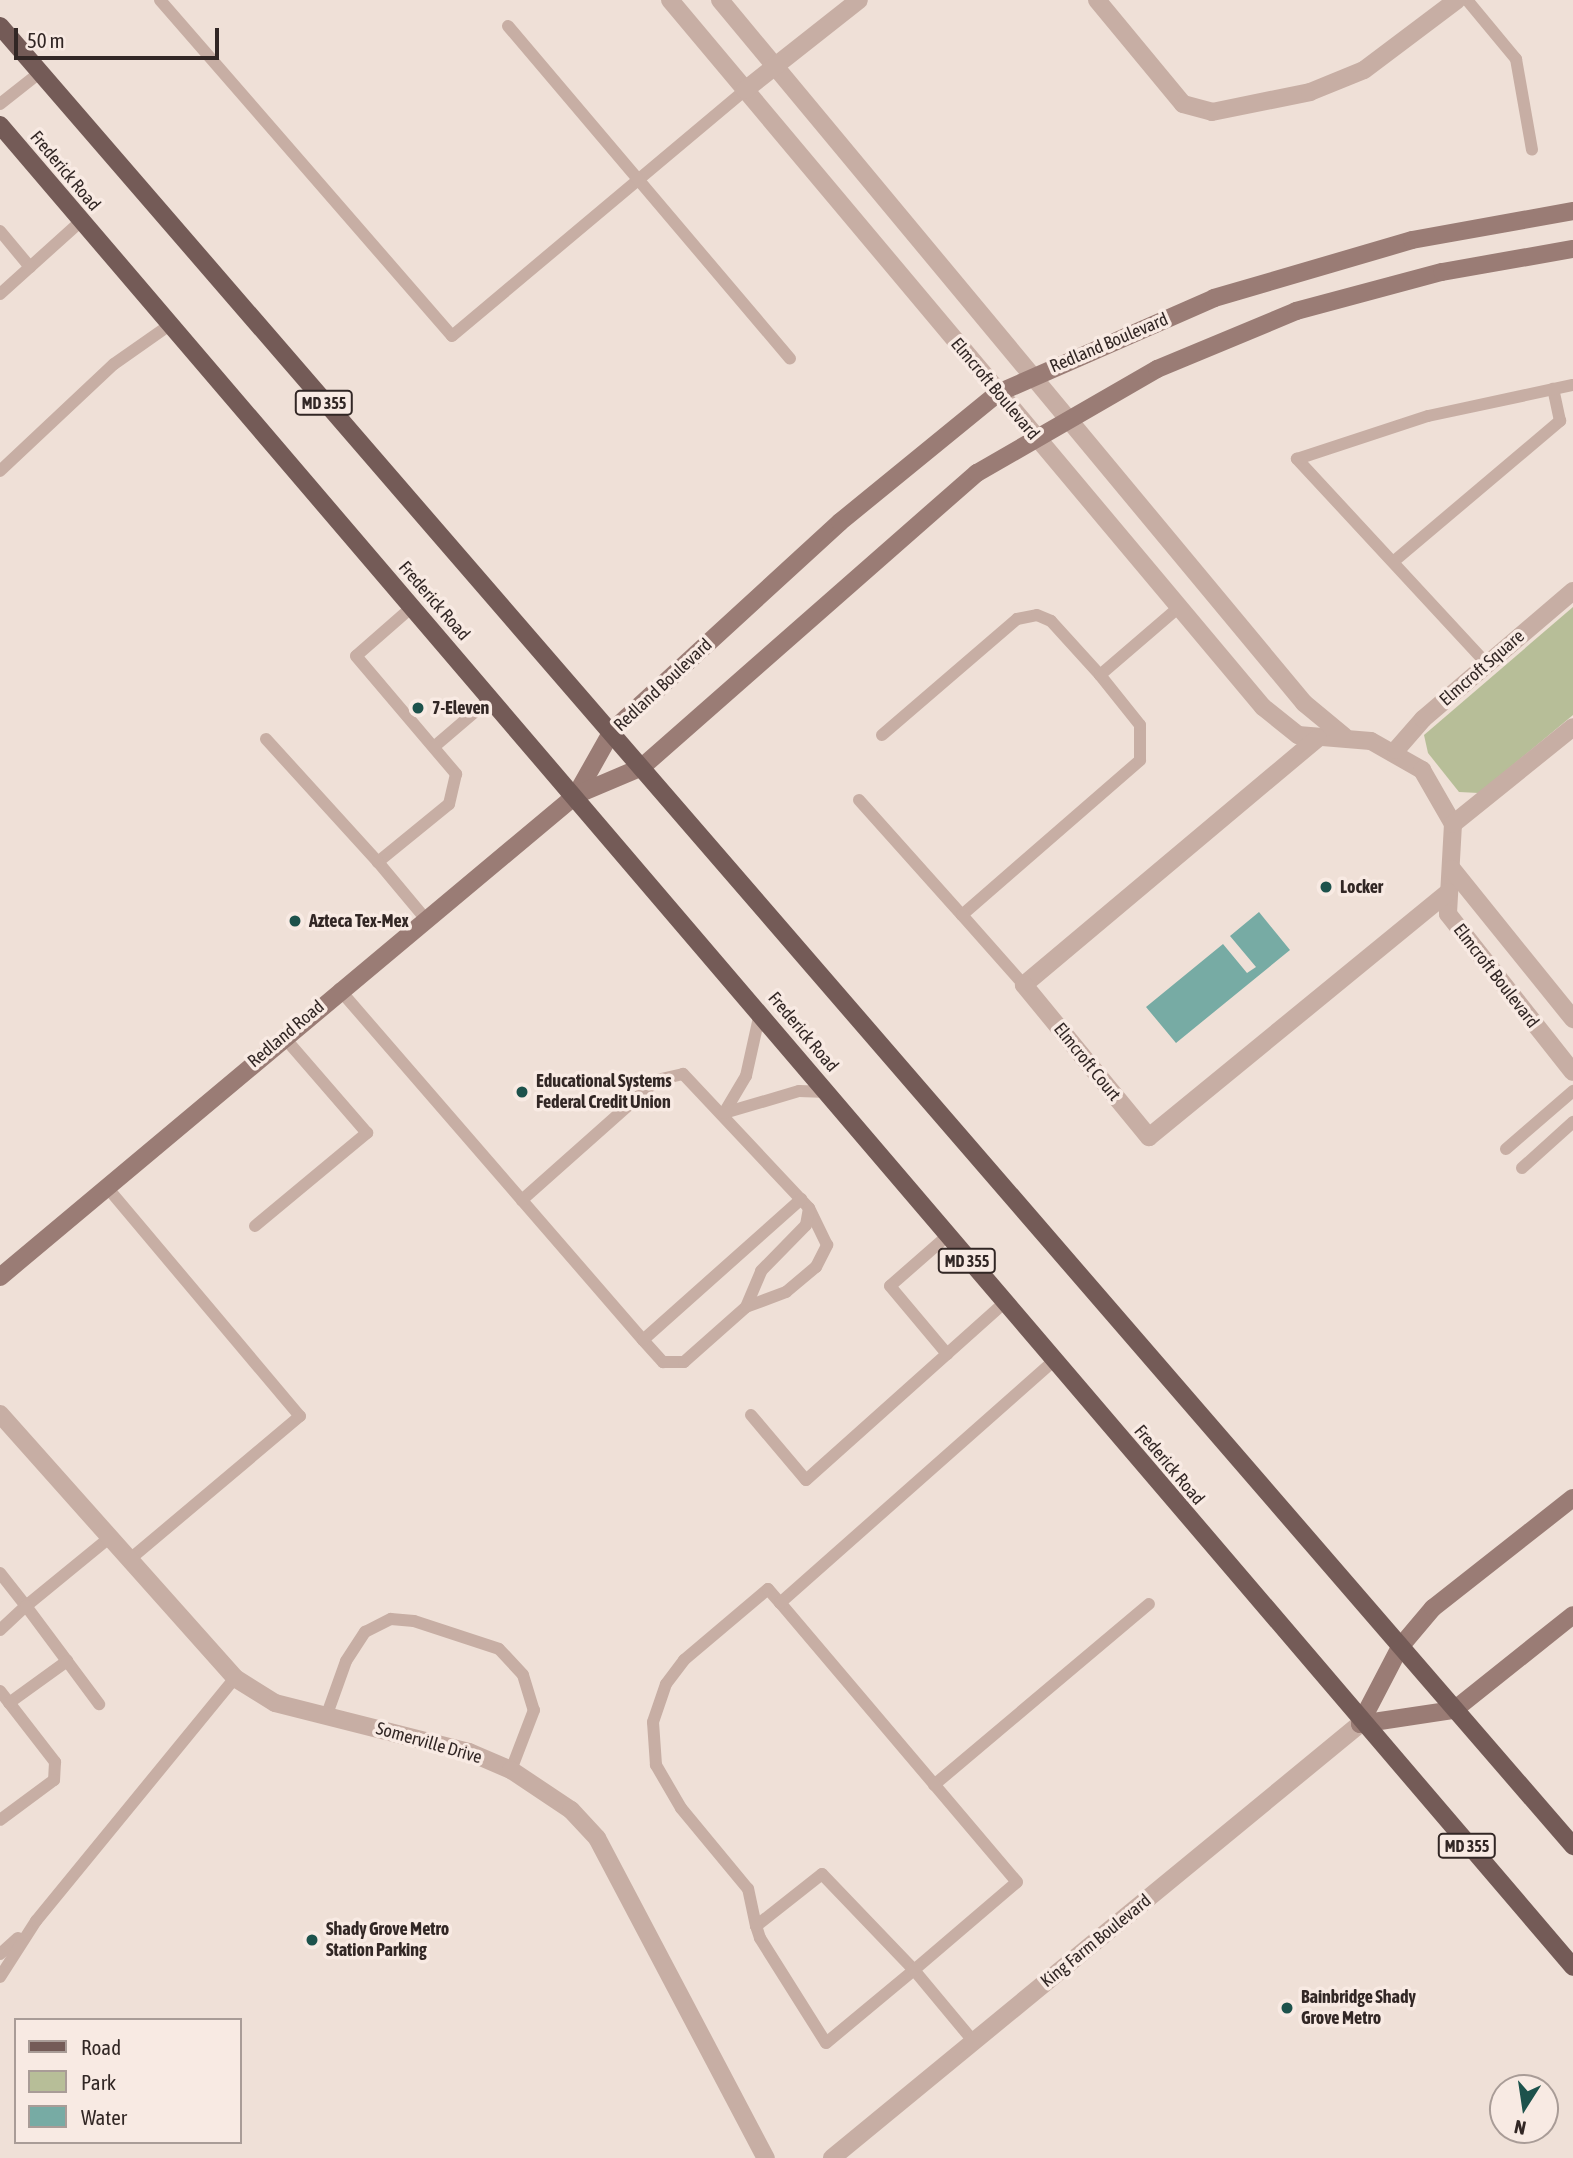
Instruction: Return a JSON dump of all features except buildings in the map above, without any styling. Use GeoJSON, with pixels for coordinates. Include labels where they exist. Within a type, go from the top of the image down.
{"type":"FeatureCollection","features":[{"type":"Feature","properties":{"kind":"main road","name":"MD 355"},"geometry":{"type":"LineString","coordinates":[[0,26],[38,74],[612,731],[1573,1846]]}},
{"type":"Feature","properties":{"kind":"main road","name":"Frederick Road"},"geometry":{"type":"LineString","coordinates":[[0,125],[168,326],[576,795],[946,1237],[1360,1724],[1573,1967]]}},
{"type":"Feature","properties":{"kind":"main road","name":"Redland Boulevard"},"geometry":{"type":"LineString","coordinates":[[576,795],[612,731],[839,522],[998,393],[1214,298],[1412,240],[1573,211]]}},
{"type":"Feature","properties":{"kind":"main road"},"geometry":{"type":"LineString","coordinates":[[576,795],[642,767],[958,489],[1068,417],[1157,369],[1351,292],[1573,249]]}},
{"type":"Feature","properties":{"kind":"main road","name":"Redland Road"},"geometry":{"type":"LineString","coordinates":[[0,1277],[424,917],[576,795]]}},
{"type":"Feature","properties":{"kind":"main road","name":"King Farm Boulevard"},"geometry":{"type":"LineString","coordinates":[[1360,1724],[1400,1647],[1433,1608],[1573,1498]]}},
{"type":"Feature","properties":{"kind":"main road"},"geometry":{"type":"LineString","coordinates":[[1360,1724],[1454,1710],[1573,1615]]}},
{"type":"Feature","properties":{"kind":"street","name":"Elmcroft Boulevard"},"geometry":{"type":"LineString","coordinates":[[670,0],[1263,707],[1298,735],[1318,738],[1344,736],[1396,750],[1432,783],[1453,824],[1448,914],[1458,932],[1573,1073]]}},
{"type":"Feature","properties":{"kind":"street","name":"Elmcroft Boulevard"},"geometry":{"type":"LineString","coordinates":[[720,0],[1304,703],[1344,736]]}},
{"type":"Feature","properties":{"kind":"street"},"geometry":{"type":"LineString","coordinates":[[745,90],[859,0]]}},
{"type":"Feature","properties":{"kind":"street"},"geometry":{"type":"LineString","coordinates":[[1097,0],[1183,104],[1212,112],[1310,92],[1364,70],[1457,0]]}},
{"type":"Feature","properties":{"kind":"street","name":"Elmcroft Square"},"geometry":{"type":"LineString","coordinates":[[1396,750],[1487,664],[1573,591]]}},
{"type":"Feature","properties":{"kind":"street"},"geometry":{"type":"LineString","coordinates":[[1453,824],[1573,727]]}},
{"type":"Feature","properties":{"kind":"street"},"geometry":{"type":"LineString","coordinates":[[1024,985],[1318,738]]}},
{"type":"Feature","properties":{"kind":"street","name":"Elmcroft Boulevard"},"geometry":{"type":"LineString","coordinates":[[1452,869],[1573,1019]]}},
{"type":"Feature","properties":{"kind":"street","name":"Elmcroft Court"},"geometry":{"type":"LineString","coordinates":[[1024,985],[1149,1137],[1448,892]]}},
{"type":"Feature","properties":{"kind":"street","name":"Somerville Drive"},"geometry":{"type":"LineString","coordinates":[[0,1415],[128,1562],[235,1678],[275,1703],[469,1752],[511,1770],[571,1810],[597,1838],[766,2158]]}},
{"type":"Feature","properties":{"kind":"street","name":"King Farm Boulevard"},"geometry":{"type":"LineString","coordinates":[[832,2158],[1360,1724]]}},
{"type":"Feature","properties":{"kind":"lane"},"geometry":{"type":"LineString","coordinates":[[160,0],[452,336],[745,90]]}},
{"type":"Feature","properties":{"kind":"lane"},"geometry":{"type":"LineString","coordinates":[[1467,0],[1516,59],[1532,150]]}},
{"type":"Feature","properties":{"kind":"lane"},"geometry":{"type":"LineString","coordinates":[[508,26],[790,358]]}},
{"type":"Feature","properties":{"kind":"lane"},"geometry":{"type":"LineString","coordinates":[[0,104],[38,74]]}},
{"type":"Feature","properties":{"kind":"lane"},"geometry":{"type":"LineString","coordinates":[[0,294],[80,222]]}},
{"type":"Feature","properties":{"kind":"lane"},"geometry":{"type":"LineString","coordinates":[[0,231],[30,267]]}},
{"type":"Feature","properties":{"kind":"lane"},"geometry":{"type":"LineString","coordinates":[[0,471],[114,364],[144,348],[168,326]]}},
{"type":"Feature","properties":{"kind":"lane"},"geometry":{"type":"LineString","coordinates":[[1487,664],[1297,459],[1428,416],[1573,385]]}},
{"type":"Feature","properties":{"kind":"lane"},"geometry":{"type":"LineString","coordinates":[[1393,562],[1560,421],[1553,389]]}},
{"type":"Feature","properties":{"kind":"lane"},"geometry":{"type":"LineString","coordinates":[[378,862],[455,793],[456,774],[356,656],[412,607]]}},
{"type":"Feature","properties":{"kind":"lane"},"geometry":{"type":"LineString","coordinates":[[1100,676],[1179,607]]}},
{"type":"Feature","properties":{"kind":"lane"},"geometry":{"type":"LineString","coordinates":[[882,735],[1017,619],[1037,615],[1051,621],[1140,725],[1140,760],[962,915]]}},
{"type":"Feature","properties":{"kind":"lane"},"geometry":{"type":"LineString","coordinates":[[435,746],[491,698]]}},
{"type":"Feature","properties":{"kind":"lane"},"geometry":{"type":"LineString","coordinates":[[266,739],[378,862],[424,917]]}},
{"type":"Feature","properties":{"kind":"lane"},"geometry":{"type":"LineString","coordinates":[[859,800],[1024,985]]}},
{"type":"Feature","properties":{"kind":"lane"},"geometry":{"type":"LineString","coordinates":[[339,989],[643,1340],[663,1362],[677,1365],[746,1307],[779,1297],[821,1261],[825,1233],[805,1203],[695,1081],[670,1074],[522,1200]]}},
{"type":"Feature","properties":{"kind":"lane"},"geometry":{"type":"LineString","coordinates":[[724,1113],[746,1076],[760,1013]]}},
{"type":"Feature","properties":{"kind":"lane"},"geometry":{"type":"LineString","coordinates":[[255,1226],[367,1133],[283,1036]]}},
{"type":"Feature","properties":{"kind":"lane"},"geometry":{"type":"LineString","coordinates":[[724,1113],[799,1091],[827,1092]]}},
{"type":"Feature","properties":{"kind":"lane"},"geometry":{"type":"LineString","coordinates":[[1506,1149],[1573,1091]]}},
{"type":"Feature","properties":{"kind":"lane"},"geometry":{"type":"LineString","coordinates":[[1522,1168],[1573,1122]]}},
{"type":"Feature","properties":{"kind":"lane"},"geometry":{"type":"LineString","coordinates":[[106,1186],[300,1416],[128,1562]]}},
{"type":"Feature","properties":{"kind":"lane"},"geometry":{"type":"LineString","coordinates":[[643,1340],[805,1203]]}},
{"type":"Feature","properties":{"kind":"lane"},"geometry":{"type":"LineString","coordinates":[[746,1307],[761,1270],[806,1225],[805,1203]]}},
{"type":"Feature","properties":{"kind":"lane"},"geometry":{"type":"LineString","coordinates":[[946,1237],[890,1286],[947,1354]]}},
{"type":"Feature","properties":{"kind":"lane"},"geometry":{"type":"LineString","coordinates":[[751,1415],[806,1480],[1004,1303]]}},
{"type":"Feature","properties":{"kind":"lane"},"geometry":{"type":"LineString","coordinates":[[780,1604],[1054,1361]]}},
{"type":"Feature","properties":{"kind":"lane"},"geometry":{"type":"LineString","coordinates":[[0,1630],[26,1605],[108,1539]]}},
{"type":"Feature","properties":{"kind":"lane"},"geometry":{"type":"LineString","coordinates":[[0,1573],[99,1704]]}},
{"type":"Feature","properties":{"kind":"lane"},"geometry":{"type":"LineString","coordinates":[[768,1589],[780,1604],[1017,1882],[826,2043],[757,1926],[748,1889],[666,1785],[651,1742],[653,1722],[666,1684],[684,1660],[768,1589]]}},
{"type":"Feature","properties":{"kind":"lane"},"geometry":{"type":"LineString","coordinates":[[934,1784],[1149,1604]]}},
{"type":"Feature","properties":{"kind":"lane"},"geometry":{"type":"LineString","coordinates":[[326,1717],[346,1661],[365,1632],[391,1619],[414,1621],[499,1649],[523,1675],[534,1710],[511,1770]]}},
{"type":"Feature","properties":{"kind":"lane"},"geometry":{"type":"LineString","coordinates":[[9,1703],[67,1661]]}},
{"type":"Feature","properties":{"kind":"lane"},"geometry":{"type":"LineString","coordinates":[[0,1977],[36,1921],[235,1678]]}},
{"type":"Feature","properties":{"kind":"lane"},"geometry":{"type":"LineString","coordinates":[[0,1691],[55,1762],[54,1780],[0,1821]]}},
{"type":"Feature","properties":{"kind":"lane"},"geometry":{"type":"LineString","coordinates":[[757,1926],[822,1874],[914,1970],[974,2042]]}},
{"type":"Feature","properties":{"kind":"lane"},"geometry":{"type":"LineString","coordinates":[[0,1954],[36,1921]]}},
{"type":"Feature","properties":{"kind":"green space"},"geometry":{"type":"Polygon","coordinates":[[[1573,607],[1573,715],[1479,793],[1459,792],[1428,753],[1424,735],[1573,607]]]}},
{"type":"Feature","properties":{"kind":"water"},"geometry":{"type":"Polygon","coordinates":[[[1259,912],[1290,950],[1176,1043],[1146,1007],[1223,944],[1247,973],[1256,967],[1230,936],[1259,912]]]}},
{"type":"Feature","properties":{"kind":"place","name":"7-Eleven"},"geometry":{"type":"Point","coordinates":[418,708]}},
{"type":"Feature","properties":{"kind":"place","name":"Locker"},"geometry":{"type":"Point","coordinates":[1326,887]}},
{"type":"Feature","properties":{"kind":"place","name":"Azteca Tex-Mex"},"geometry":{"type":"Point","coordinates":[295,921]}},
{"type":"Feature","properties":{"kind":"place","name":"Educational Systems Federal Credit Union"},"geometry":{"type":"Point","coordinates":[522,1092]}},
{"type":"Feature","properties":{"kind":"place","name":"Shady Grove Metro Station Parking"},"geometry":{"type":"Point","coordinates":[312,1940]}},
{"type":"Feature","properties":{"kind":"place","name":"Bainbridge Shady Grove Metro"},"geometry":{"type":"Point","coordinates":[1287,2008]}}]}
